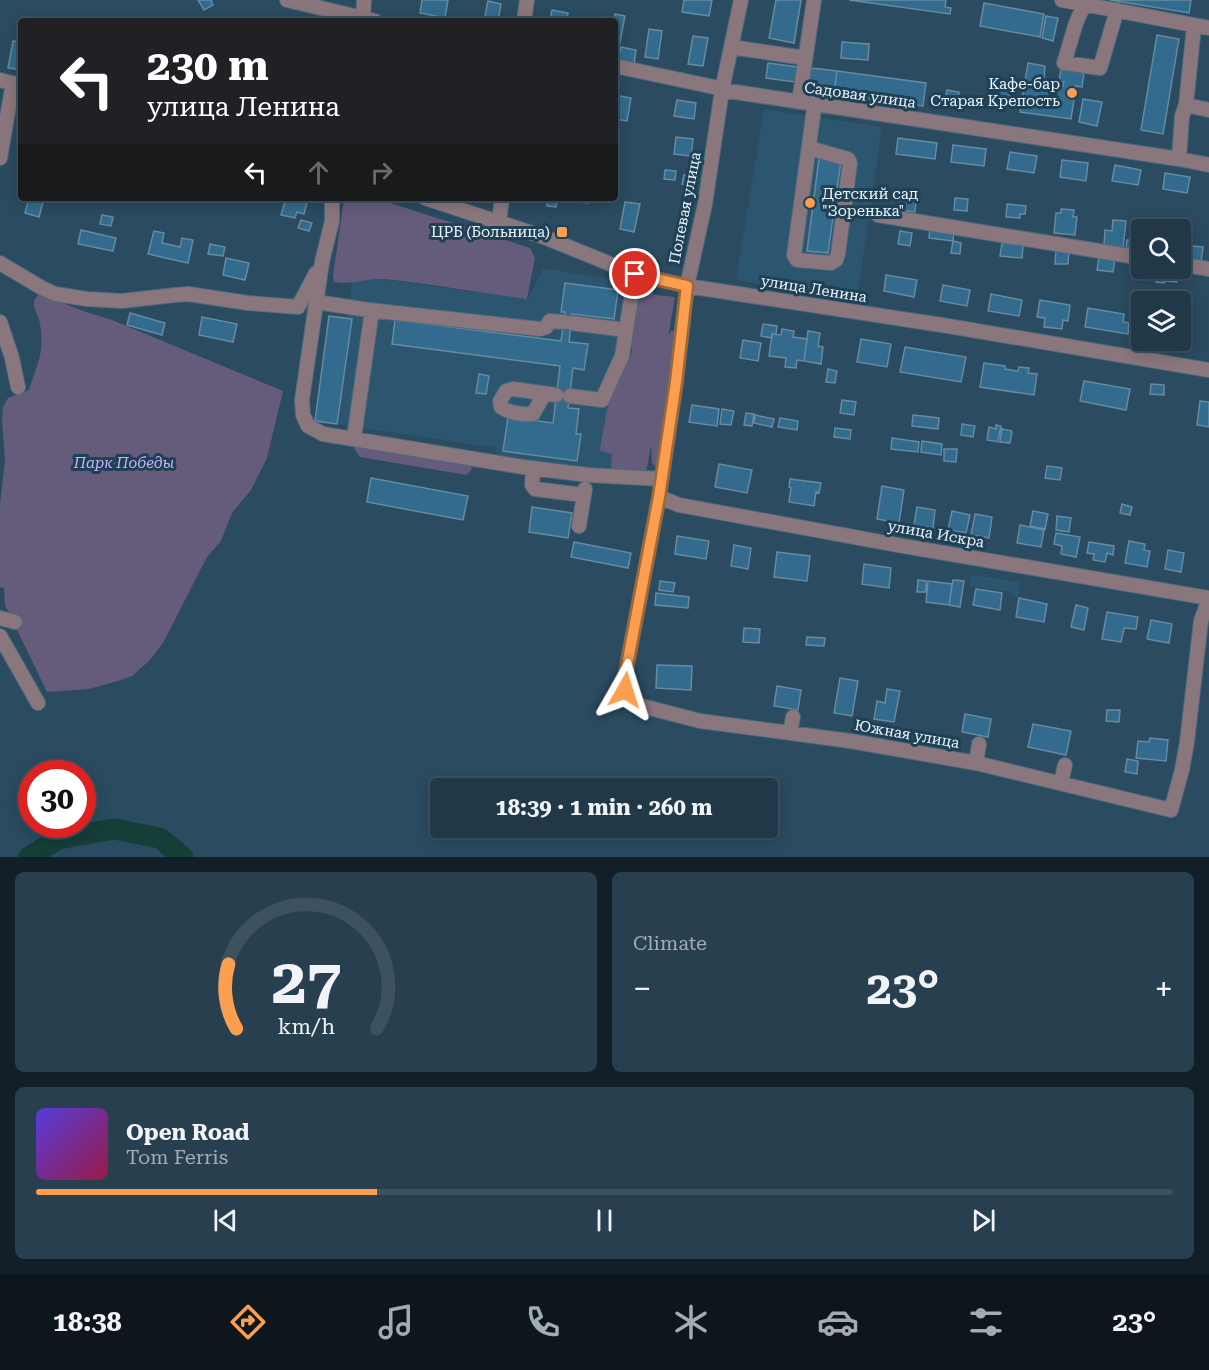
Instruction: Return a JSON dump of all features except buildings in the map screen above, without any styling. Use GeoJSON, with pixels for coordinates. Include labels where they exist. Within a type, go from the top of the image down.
{"type":"FeatureCollection","features":[{"type":"Feature","properties":{"kind":"street"},"geometry":{"type":"LineString","coordinates":[[287,0],[361,18]]}},
{"type":"Feature","properties":{"kind":"street"},"geometry":{"type":"LineString","coordinates":[[364,0],[368,18]]}},
{"type":"Feature","properties":{"kind":"street"},"geometry":{"type":"LineString","coordinates":[[524,18],[527,0]]}},
{"type":"Feature","properties":{"kind":"street","name":"Полевая улица"},"geometry":{"type":"LineString","coordinates":[[634,704],[625,690],[625,676],[662,479],[687,286],[705,204],[722,90],[741,0]]}},
{"type":"Feature","properties":{"kind":"street"},"geometry":{"type":"LineString","coordinates":[[799,102],[814,0]]}},
{"type":"Feature","properties":{"kind":"street"},"geometry":{"type":"LineString","coordinates":[[1062,0],[1085,2],[1209,28]]}},
{"type":"Feature","properties":{"kind":"street"},"geometry":{"type":"LineString","coordinates":[[1085,2],[1064,63],[1100,68],[1117,10]]}},
{"type":"Feature","properties":{"kind":"street"},"geometry":{"type":"LineString","coordinates":[[1179,159],[1182,116],[1186,105],[1194,26]]}},
{"type":"Feature","properties":{"kind":"street"},"geometry":{"type":"LineString","coordinates":[[731,47],[805,58]]}},
{"type":"Feature","properties":{"kind":"street","name":"Садовая улица"},"geometry":{"type":"LineString","coordinates":[[618,67],[722,90],[1209,165]]}},
{"type":"Feature","properties":{"kind":"street"},"geometry":{"type":"LineString","coordinates":[[0,158],[11,83]]}},
{"type":"Feature","properties":{"kind":"street"},"geometry":{"type":"LineString","coordinates":[[809,148],[848,159],[850,163],[838,254],[836,260],[831,263],[797,260],[794,255],[815,105]]}},
{"type":"Feature","properties":{"kind":"street"},"geometry":{"type":"LineString","coordinates":[[1186,105],[1209,110]]}},
{"type":"Feature","properties":{"kind":"street"},"geometry":{"type":"LineString","coordinates":[[332,201],[332,221],[322,262],[302,400],[303,415],[308,426],[316,432],[477,460],[588,475],[662,479]]}},
{"type":"Feature","properties":{"kind":"street","name":"улица Ленина"},"geometry":{"type":"LineString","coordinates":[[434,201],[544,237],[635,274],[687,286],[948,326],[1209,370]]}},
{"type":"Feature","properties":{"kind":"street"},"geometry":{"type":"LineString","coordinates":[[499,222],[502,201]]}},
{"type":"Feature","properties":{"kind":"street"},"geometry":{"type":"LineString","coordinates":[[878,214],[1131,256]]}},
{"type":"Feature","properties":{"kind":"street"},"geometry":{"type":"LineString","coordinates":[[0,263],[55,294],[87,299],[122,301],[188,294],[248,303],[298,307],[322,262]]}},
{"type":"Feature","properties":{"kind":"street"},"geometry":{"type":"LineString","coordinates":[[1191,266],[1209,269]]}},
{"type":"Feature","properties":{"kind":"street"},"geometry":{"type":"LineString","coordinates":[[558,395],[602,400],[622,356],[635,274]]}},
{"type":"Feature","properties":{"kind":"street"},"geometry":{"type":"LineString","coordinates":[[316,302],[540,329],[546,327],[550,321],[626,330]]}},
{"type":"Feature","properties":{"kind":"street"},"geometry":{"type":"LineString","coordinates":[[352,438],[372,310]]}},
{"type":"Feature","properties":{"kind":"street"},"geometry":{"type":"LineString","coordinates":[[0,322],[12,358],[18,387]]}},
{"type":"Feature","properties":{"kind":"street"},"geometry":{"type":"LineString","coordinates":[[533,468],[532,485],[535,489],[583,495]]}},
{"type":"Feature","properties":{"kind":"street"},"geometry":{"type":"LineString","coordinates":[[579,526],[588,475]]}},
{"type":"Feature","properties":{"kind":"street","name":"улица Искра"},"geometry":{"type":"LineString","coordinates":[[659,497],[679,505],[712,512],[1209,598]]}},
{"type":"Feature","properties":{"kind":"street","name":"Южная улица"},"geometry":{"type":"LineString","coordinates":[[634,704],[700,721],[850,741],[975,763],[1171,810],[1187,742],[1201,621],[1209,598]]}},
{"type":"Feature","properties":{"kind":"street"},"geometry":{"type":"LineString","coordinates":[[0,618],[15,622]]}},
{"type":"Feature","properties":{"kind":"street"},"geometry":{"type":"LineString","coordinates":[[0,636],[38,703]]}},
{"type":"Feature","properties":{"kind":"street"},"geometry":{"type":"LineString","coordinates":[[790,733],[793,717]]}},
{"type":"Feature","properties":{"kind":"street"},"geometry":{"type":"LineString","coordinates":[[975,763],[979,744]]}},
{"type":"Feature","properties":{"kind":"street"},"geometry":{"type":"LineString","coordinates":[[1061,783],[1065,765]]}},
{"type":"Feature","properties":{"kind":"shaded area","name":"Детский сад \"Зоренька\""},"geometry":{"type":"Polygon","coordinates":[[[764,109],[882,127],[857,299],[736,280],[764,109]]]}},
{"type":"Feature","properties":{"kind":"shaded area"},"geometry":{"type":"Polygon","coordinates":[[[542,268],[626,281],[627,290],[675,297],[646,473],[611,472],[495,457],[496,448],[315,421],[329,316],[348,318],[352,281],[382,279],[527,299],[542,268]]]}},
{"type":"Feature","properties":{"kind":"shaded area"},"geometry":{"type":"Polygon","coordinates":[[[971,575],[1020,582],[1018,597],[1012,596],[1012,592],[970,586],[971,575]]]}},
{"type":"Feature","properties":{"kind":"green space"},"geometry":{"type":"Polygon","coordinates":[[[344,201],[384,201],[530,248],[535,258],[527,299],[384,279],[334,282],[344,201]]]}},
{"type":"Feature","properties":{"kind":"green space"},"geometry":{"type":"Polygon","coordinates":[[[641,284],[649,287],[653,295],[675,297],[668,336],[671,331],[674,331],[677,339],[657,467],[652,463],[651,445],[646,473],[611,472],[612,454],[600,449],[609,398],[632,352],[631,337],[637,287],[641,284]]]}},
{"type":"Feature","properties":{"kind":"green space","name":"Парк Победы"},"geometry":{"type":"Polygon","coordinates":[[[39,294],[112,320],[283,391],[267,458],[251,490],[232,513],[221,541],[207,557],[163,643],[149,661],[132,676],[89,689],[47,692],[5,605],[4,588],[0,587],[0,505],[5,460],[3,407],[8,398],[29,390],[37,365],[42,343],[34,302],[39,294]]]}},
{"type":"Feature","properties":{"kind":"green space"},"geometry":{"type":"Polygon","coordinates":[[[355,443],[471,465],[472,469],[466,475],[360,457],[354,448],[355,443]]]}},
{"type":"Feature","properties":{"kind":"waterway"},"geometry":{"type":"LineString","coordinates":[[29,857],[58,839],[114,829],[160,838],[183,857]]}},
{"type":"Feature","properties":{"kind":"place","name":"Кафе-бар Старая Крепость"},"geometry":{"type":"Point","coordinates":[1072,93]}},
{"type":"Feature","properties":{"kind":"place","name":"Детский сад \"Зоренька\""},"geometry":{"type":"Point","coordinates":[810,203]}},
{"type":"Feature","properties":{"kind":"place","name":"ЦРБ (Больница)"},"geometry":{"type":"Point","coordinates":[562,232]}},
{"type":"Feature","properties":{"kind":"route"},"geometry":{"type":"LineString","coordinates":[[625,690],[625,676],[659,497],[682,338],[687,286],[635,274]]}}]}
